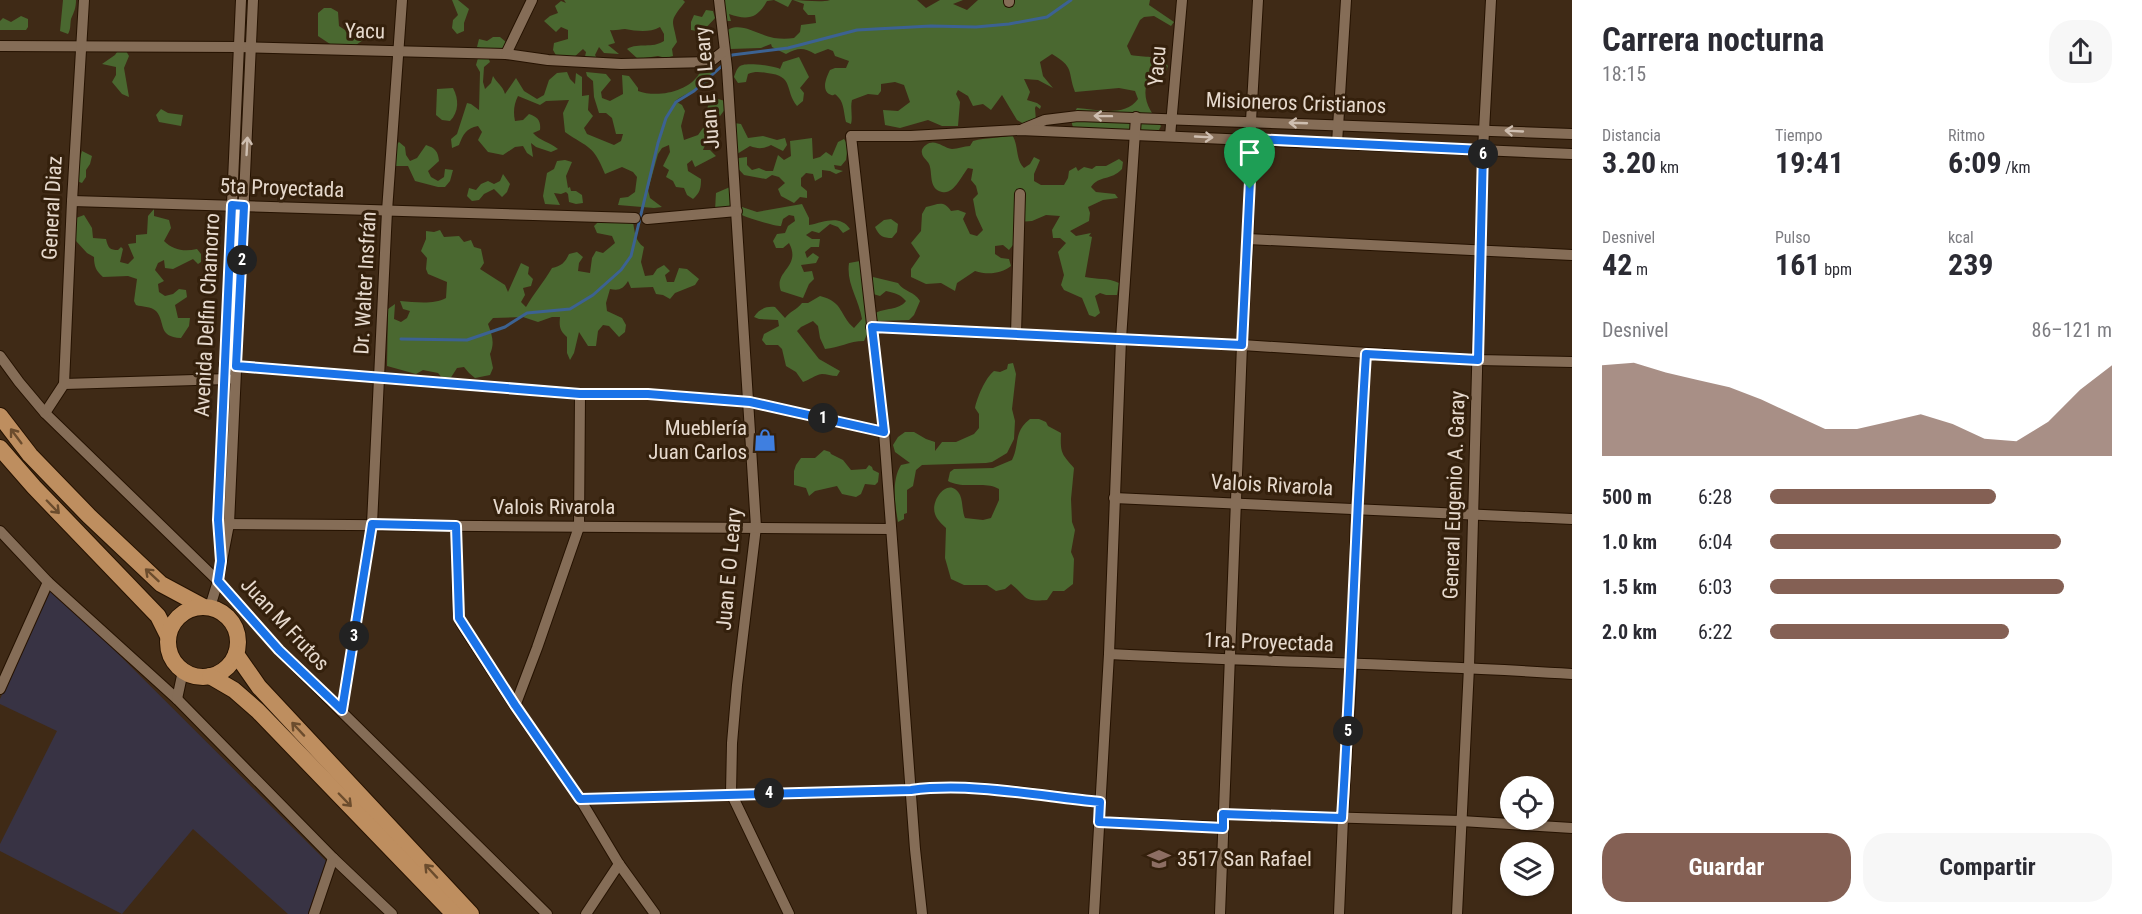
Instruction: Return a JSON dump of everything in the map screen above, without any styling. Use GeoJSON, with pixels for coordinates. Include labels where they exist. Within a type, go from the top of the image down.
{"type":"FeatureCollection","features":[{"type":"Feature","properties":{"kind":"highway"},"geometry":{"type":"LineString","coordinates":[[0,416],[30,455],[89,516],[161,584],[224,613],[234,624],[238,639],[236,654],[223,670],[210,676],[193,676],[183,671],[170,656],[168,636],[158,616],[34,487],[0,448]]}},
{"type":"Feature","properties":{"kind":"highway"},"geometry":{"type":"LineString","coordinates":[[168,636],[171,627],[183,612],[206,606]]}},
{"type":"Feature","properties":{"kind":"highway"},"geometry":{"type":"LineString","coordinates":[[236,654],[259,687],[471,914]]}},
{"type":"Feature","properties":{"kind":"highway"},"geometry":{"type":"LineString","coordinates":[[210,676],[234,690],[258,711],[454,914]]}},
{"type":"Feature","properties":{"kind":"street","name":"General Diaz"},"geometry":{"type":"LineString","coordinates":[[64,384],[84,0]]}},
{"type":"Feature","properties":{"kind":"street","name":"Avenida Delfin Chamorro"},"geometry":{"type":"LineString","coordinates":[[206,606],[218,581],[221,561],[236,378],[244,206],[245,47],[242,0]]}},
{"type":"Feature","properties":{"kind":"street","name":"Avenida Delfin Chamorro"},"geometry":{"type":"LineString","coordinates":[[223,524],[224,365],[232,205],[245,47],[253,0]]}},
{"type":"Feature","properties":{"kind":"street","name":"Dr. Walter Insfrán"},"geometry":{"type":"LineString","coordinates":[[342,710],[372,524],[387,211],[402,0]]}},
{"type":"Feature","properties":{"kind":"street"},"geometry":{"type":"LineString","coordinates":[[506,54],[532,0]]}},
{"type":"Feature","properties":{"kind":"street","name":"Juan E O Leary"},"geometry":{"type":"LineString","coordinates":[[719,0],[727,68],[750,402],[756,527],[737,684],[731,754],[731,794],[789,914]]}},
{"type":"Feature","properties":{"kind":"street","name":"Yacu"},"geometry":{"type":"LineString","coordinates":[[1170,136],[1182,0]]}},
{"type":"Feature","properties":{"kind":"street"},"geometry":{"type":"LineString","coordinates":[[1220,914],[1251,121],[1258,0]]}},
{"type":"Feature","properties":{"kind":"street"},"geometry":{"type":"LineString","coordinates":[[1337,143],[1346,0]]}},
{"type":"Feature","properties":{"kind":"street","name":"General Eugenio A. Garay"},"geometry":{"type":"LineString","coordinates":[[1457,914],[1469,667],[1483,150],[1491,0]]}},
{"type":"Feature","properties":{"kind":"street","name":"Yacu"},"geometry":{"type":"LineString","coordinates":[[0,46],[245,47],[506,54],[569,62],[621,64],[710,62],[725,54]]}},
{"type":"Feature","properties":{"kind":"street","name":"Misioneros Cristianos"},"geometry":{"type":"LineString","coordinates":[[1020,130],[1045,120],[1078,116],[1572,134]]}},
{"type":"Feature","properties":{"kind":"street"},"geometry":{"type":"LineString","coordinates":[[1094,914],[1109,654],[1122,339],[1133,134],[1136,117]]}},
{"type":"Feature","properties":{"kind":"street","name":"Misioneros Cristianos"},"geometry":{"type":"LineString","coordinates":[[872,327],[851,136],[911,136],[1020,130],[1572,154]]}},
{"type":"Feature","properties":{"kind":"street"},"geometry":{"type":"LineString","coordinates":[[1016,334],[1020,194]]}},
{"type":"Feature","properties":{"kind":"street","name":"5ta Proyectada"},"geometry":{"type":"LineString","coordinates":[[72,201],[635,218]]}},
{"type":"Feature","properties":{"kind":"street"},"geometry":{"type":"LineString","coordinates":[[647,219],[737,211]]}},
{"type":"Feature","properties":{"kind":"street"},"geometry":{"type":"LineString","coordinates":[[1248,239],[1572,255]]}},
{"type":"Feature","properties":{"kind":"street"},"geometry":{"type":"LineString","coordinates":[[922,914],[884,432],[872,327],[1242,345],[1478,360],[1572,362]]}},
{"type":"Feature","properties":{"kind":"street"},"geometry":{"type":"LineString","coordinates":[[1339,914],[1342,818],[1352,665],[1356,508],[1366,354]]}},
{"type":"Feature","properties":{"kind":"street","name":"Juan M Frutos"},"geometry":{"type":"LineString","coordinates":[[0,356],[45,413],[218,581],[279,650],[547,914]]}},
{"type":"Feature","properties":{"kind":"street"},"geometry":{"type":"LineString","coordinates":[[224,365],[580,394],[648,394],[750,402],[884,432]]}},
{"type":"Feature","properties":{"kind":"street"},"geometry":{"type":"LineString","coordinates":[[45,413],[64,384],[236,378]]}},
{"type":"Feature","properties":{"kind":"street"},"geometry":{"type":"LineString","coordinates":[[515,705],[579,527],[580,394]]}},
{"type":"Feature","properties":{"kind":"street","name":"Valois Rivarola"},"geometry":{"type":"LineString","coordinates":[[1114,498],[1572,519]]}},
{"type":"Feature","properties":{"kind":"street","name":"Valois Rivarola"},"geometry":{"type":"LineString","coordinates":[[223,524],[891,529]]}},
{"type":"Feature","properties":{"kind":"street"},"geometry":{"type":"LineString","coordinates":[[456,526],[459,618],[580,799],[619,864],[655,914]]}},
{"type":"Feature","properties":{"kind":"street"},"geometry":{"type":"LineString","coordinates":[[0,531],[48,582],[177,699],[333,858],[392,914]]}},
{"type":"Feature","properties":{"kind":"street"},"geometry":{"type":"LineString","coordinates":[[0,689],[48,582]]}},
{"type":"Feature","properties":{"kind":"street","name":"1ra. Proyectada"},"geometry":{"type":"LineString","coordinates":[[1109,654],[1352,665],[1469,667],[1572,674]]}},
{"type":"Feature","properties":{"kind":"street"},"geometry":{"type":"LineString","coordinates":[[177,699],[183,671]]}},
{"type":"Feature","properties":{"kind":"street"},"geometry":{"type":"LineString","coordinates":[[580,799],[927,788],[984,790],[1100,802]]}},
{"type":"Feature","properties":{"kind":"street"},"geometry":{"type":"LineString","coordinates":[[1223,814],[1461,821],[1572,828]]}},
{"type":"Feature","properties":{"kind":"street"},"geometry":{"type":"LineString","coordinates":[[1099,822],[1223,828]]}},
{"type":"Feature","properties":{"kind":"street"},"geometry":{"type":"LineString","coordinates":[[314,914],[333,858]]}},
{"type":"Feature","properties":{"kind":"street"},"geometry":{"type":"LineString","coordinates":[[586,914],[619,864]]}},
{"type":"Feature","properties":{"kind":"shaded area"},"geometry":{"type":"Polygon","coordinates":[[[52,588],[326,861],[308,914],[288,914],[193,829],[122,914],[0,851],[0,844],[57,731],[0,704],[0,699],[52,588]]]}},
{"type":"Feature","properties":{"kind":"green space"},"geometry":{"type":"Polygon","coordinates":[[[63,0],[76,0],[68,34],[60,31],[63,0]]]}},
{"type":"Feature","properties":{"kind":"green space"},"geometry":{"type":"Polygon","coordinates":[[[452,0],[458,0],[469,9],[464,31],[457,34],[452,28],[453,20],[458,15],[452,0]]]}},
{"type":"Feature","properties":{"kind":"green space"},"geometry":{"type":"Polygon","coordinates":[[[564,0],[683,0],[685,2],[673,21],[677,42],[672,49],[673,56],[638,59],[627,49],[655,45],[664,41],[664,34],[660,27],[647,31],[610,30],[615,43],[608,45],[619,54],[604,53],[599,47],[595,55],[597,58],[584,61],[586,52],[583,49],[572,59],[557,57],[553,50],[554,43],[568,39],[568,30],[561,27],[556,32],[544,21],[558,13],[555,6],[561,1],[566,3],[564,0]]]}},
{"type":"Feature","properties":{"kind":"green space"},"geometry":{"type":"Polygon","coordinates":[[[725,0],[774,0],[767,1],[760,11],[752,16],[742,17],[729,14],[731,21],[723,21],[721,5],[725,0]]]}},
{"type":"Feature","properties":{"kind":"green space"},"geometry":{"type":"Polygon","coordinates":[[[774,0],[792,0],[788,7],[774,0]]]}},
{"type":"Feature","properties":{"kind":"green space"},"geometry":{"type":"Polygon","coordinates":[[[793,0],[917,0],[926,8],[940,0],[963,0],[953,4],[967,10],[978,0],[1150,0],[1149,5],[1174,22],[1171,26],[1154,16],[1144,17],[1140,20],[1127,46],[1131,55],[1156,58],[1168,66],[1161,84],[1146,87],[1145,92],[1147,103],[1161,126],[1159,130],[1150,132],[1076,132],[1072,120],[1077,108],[1101,111],[1125,109],[1138,99],[1135,91],[1119,88],[1075,92],[1067,66],[1052,54],[1040,62],[1043,76],[1053,88],[1038,80],[1024,79],[1030,92],[1027,100],[1041,106],[1040,109],[1036,106],[1035,108],[1036,121],[1031,128],[1017,120],[1002,95],[991,110],[983,104],[973,106],[968,96],[958,90],[956,94],[960,102],[958,126],[942,126],[928,120],[900,128],[885,125],[883,110],[898,111],[910,102],[904,85],[895,82],[881,84],[881,91],[878,95],[868,94],[852,100],[851,124],[846,122],[841,100],[835,94],[829,94],[825,89],[830,70],[846,68],[849,61],[835,56],[833,51],[828,49],[815,54],[801,49],[786,54],[772,47],[771,44],[761,48],[730,49],[723,34],[734,27],[741,27],[774,38],[787,39],[794,38],[800,32],[801,25],[816,23],[815,15],[808,15],[803,9],[804,4],[793,0]]]}},
{"type":"Feature","properties":{"kind":"green space"},"geometry":{"type":"Polygon","coordinates":[[[324,8],[331,8],[338,12],[339,26],[345,30],[359,27],[366,30],[366,38],[353,47],[330,44],[318,36],[318,13],[324,8]]]}},
{"type":"Feature","properties":{"kind":"green space"},"geometry":{"type":"Polygon","coordinates":[[[706,10],[713,11],[715,18],[702,30],[691,30],[694,15],[702,17],[706,10]]]}},
{"type":"Feature","properties":{"kind":"green space"},"geometry":{"type":"Polygon","coordinates":[[[21,16],[28,19],[26,30],[0,30],[0,21],[3,18],[11,22],[21,16]]]}},
{"type":"Feature","properties":{"kind":"green space"},"geometry":{"type":"Polygon","coordinates":[[[493,37],[500,37],[506,42],[507,49],[477,47],[479,39],[487,41],[493,37]]]}},
{"type":"Feature","properties":{"kind":"green space"},"geometry":{"type":"Polygon","coordinates":[[[119,49],[126,51],[129,56],[124,68],[129,97],[122,94],[112,82],[116,75],[116,67],[102,64],[115,55],[119,49]]]}},
{"type":"Feature","properties":{"kind":"green space"},"geometry":{"type":"Polygon","coordinates":[[[707,51],[715,55],[712,78],[675,101],[682,105],[685,111],[681,126],[684,140],[698,135],[703,128],[717,134],[706,143],[703,150],[710,150],[716,156],[695,167],[692,160],[687,164],[688,171],[701,179],[700,190],[693,199],[687,195],[684,188],[676,187],[673,181],[666,177],[669,170],[663,166],[670,152],[669,145],[662,148],[658,154],[648,190],[650,198],[662,207],[618,205],[620,198],[628,197],[635,192],[637,177],[633,172],[622,167],[605,174],[593,152],[565,132],[563,113],[569,100],[546,101],[540,105],[518,96],[514,111],[515,121],[523,120],[529,114],[537,118],[540,130],[533,133],[558,149],[551,152],[531,143],[533,157],[523,146],[515,147],[503,155],[488,152],[478,140],[482,132],[478,126],[468,130],[459,145],[452,148],[451,139],[457,134],[467,103],[479,110],[480,72],[476,65],[478,58],[488,57],[490,62],[484,67],[485,89],[491,83],[493,76],[505,94],[516,78],[524,91],[537,99],[544,95],[549,80],[557,73],[567,72],[575,84],[576,73],[582,77],[582,96],[589,95],[588,110],[593,116],[584,128],[587,134],[614,145],[621,141],[623,134],[616,134],[612,118],[606,113],[599,113],[594,97],[593,81],[586,72],[606,74],[611,80],[601,92],[602,98],[610,101],[623,94],[622,75],[629,76],[638,91],[654,94],[672,92],[694,80],[702,69],[707,51]]]}},
{"type":"Feature","properties":{"kind":"green space"},"geometry":{"type":"Polygon","coordinates":[[[799,57],[809,77],[800,88],[804,93],[803,101],[797,106],[782,77],[755,72],[748,74],[746,82],[738,83],[734,77],[741,66],[747,64],[780,69],[783,62],[799,57]]]}},
{"type":"Feature","properties":{"kind":"green space"},"geometry":{"type":"Polygon","coordinates":[[[453,88],[457,101],[455,114],[450,121],[442,120],[436,115],[437,89],[453,88]]]}},
{"type":"Feature","properties":{"kind":"green space"},"geometry":{"type":"Polygon","coordinates":[[[718,99],[725,101],[726,108],[720,116],[713,115],[707,110],[709,101],[718,99]]]}},
{"type":"Feature","properties":{"kind":"green space"},"geometry":{"type":"Polygon","coordinates":[[[161,109],[168,113],[183,115],[181,126],[159,122],[156,115],[161,109]]]}},
{"type":"Feature","properties":{"kind":"green space"},"geometry":{"type":"Polygon","coordinates":[[[734,123],[741,124],[748,138],[763,136],[777,140],[785,138],[787,145],[783,151],[771,145],[760,148],[750,146],[737,154],[734,123]]]}},
{"type":"Feature","properties":{"kind":"green space"},"geometry":{"type":"Polygon","coordinates":[[[1012,135],[1019,160],[1024,168],[1034,157],[1040,160],[1034,174],[1034,181],[1041,185],[1064,185],[1069,171],[1076,167],[1078,171],[1084,167],[1092,169],[1096,166],[1106,166],[1119,159],[1123,162],[1122,169],[1118,173],[1094,183],[1091,187],[1096,192],[1115,194],[1118,198],[1103,200],[1088,207],[1089,221],[1070,231],[1076,236],[1091,233],[1085,277],[1119,283],[1117,295],[1100,293],[1095,296],[1100,313],[1095,317],[1089,315],[1082,298],[1064,290],[1061,285],[1064,275],[1058,252],[1066,243],[1060,238],[1053,238],[1052,230],[1060,216],[1046,215],[1032,221],[1018,222],[1013,245],[1009,250],[1003,245],[995,246],[995,254],[1009,259],[1011,266],[994,273],[975,271],[957,283],[955,291],[941,283],[926,284],[911,277],[911,269],[920,256],[911,243],[921,231],[922,214],[926,207],[942,204],[951,211],[958,210],[966,213],[963,219],[970,234],[977,236],[983,230],[976,215],[973,199],[978,194],[971,180],[973,169],[968,168],[957,184],[950,190],[942,192],[933,184],[929,164],[922,154],[923,148],[933,143],[954,149],[970,146],[973,141],[1012,135]]]}},
{"type":"Feature","properties":{"kind":"green space"},"geometry":{"type":"Polygon","coordinates":[[[812,138],[813,159],[826,152],[832,156],[838,142],[844,139],[848,145],[846,160],[841,166],[834,165],[835,169],[843,171],[836,174],[822,170],[822,177],[815,181],[813,174],[806,173],[801,178],[801,186],[807,191],[807,198],[800,197],[794,203],[781,196],[778,189],[785,183],[779,177],[772,175],[766,179],[744,175],[733,163],[739,158],[747,157],[747,165],[752,170],[759,168],[773,171],[778,155],[784,160],[791,156],[790,141],[812,138]]]}},
{"type":"Feature","properties":{"kind":"green space"},"geometry":{"type":"Polygon","coordinates":[[[399,142],[405,147],[410,161],[417,158],[426,145],[436,150],[439,161],[428,171],[431,177],[438,181],[444,177],[445,169],[453,170],[450,181],[445,187],[415,181],[408,166],[393,166],[393,148],[399,142]]]}},
{"type":"Feature","properties":{"kind":"green space"},"geometry":{"type":"Polygon","coordinates":[[[82,151],[92,156],[82,183],[74,180],[82,151]]]}},
{"type":"Feature","properties":{"kind":"green space"},"geometry":{"type":"Polygon","coordinates":[[[557,161],[572,162],[566,176],[568,188],[582,195],[583,203],[569,202],[566,192],[554,193],[560,205],[545,204],[543,196],[547,173],[554,169],[557,161]]]}},
{"type":"Feature","properties":{"kind":"green space"},"geometry":{"type":"Polygon","coordinates":[[[503,174],[510,184],[502,197],[494,189],[484,194],[479,200],[472,201],[467,196],[469,188],[476,190],[488,181],[494,184],[500,181],[503,174]]]}},
{"type":"Feature","properties":{"kind":"green space"},"geometry":{"type":"Polygon","coordinates":[[[730,187],[732,200],[730,207],[715,210],[716,193],[730,187]]]}},
{"type":"Feature","properties":{"kind":"green space"},"geometry":{"type":"Polygon","coordinates":[[[802,204],[809,218],[809,225],[837,220],[846,224],[850,229],[843,233],[838,227],[830,224],[819,233],[812,231],[806,235],[812,239],[820,239],[819,247],[811,247],[805,252],[807,258],[813,253],[819,257],[816,263],[801,265],[804,272],[812,271],[814,279],[809,284],[803,298],[781,291],[781,278],[790,263],[792,251],[789,243],[783,248],[776,248],[773,241],[777,234],[785,233],[788,226],[795,221],[794,216],[789,215],[783,219],[781,226],[738,213],[742,207],[757,212],[802,204]]]}},
{"type":"Feature","properties":{"kind":"green space"},"geometry":{"type":"Polygon","coordinates":[[[154,209],[154,216],[169,220],[171,228],[164,241],[179,249],[197,249],[201,254],[201,262],[198,264],[193,259],[173,269],[165,268],[164,260],[158,263],[155,270],[164,281],[158,284],[159,292],[165,296],[179,289],[186,290],[187,297],[175,305],[178,318],[190,318],[189,326],[181,338],[173,337],[165,332],[159,315],[154,309],[136,305],[134,301],[137,279],[128,276],[103,277],[96,268],[94,257],[76,241],[76,218],[84,215],[92,228],[93,238],[106,239],[113,250],[121,247],[123,249],[120,262],[128,264],[134,258],[128,244],[136,243],[136,235],[147,234],[148,216],[154,209]]]}},
{"type":"Feature","properties":{"kind":"green space"},"geometry":{"type":"Polygon","coordinates":[[[891,219],[898,224],[897,232],[892,238],[884,237],[875,227],[884,220],[891,219]]]}},
{"type":"Feature","properties":{"kind":"green space"},"geometry":{"type":"Polygon","coordinates":[[[600,220],[607,223],[633,222],[637,239],[644,247],[641,262],[645,276],[653,275],[664,265],[670,271],[665,275],[667,282],[674,282],[679,268],[687,269],[699,279],[695,285],[675,293],[670,299],[656,294],[653,287],[631,288],[628,281],[620,289],[610,289],[606,303],[607,311],[622,318],[626,325],[625,332],[619,337],[609,326],[603,325],[598,331],[596,346],[588,346],[579,332],[570,360],[567,353],[567,337],[560,328],[560,317],[538,322],[523,317],[493,318],[488,324],[493,343],[490,354],[493,368],[490,375],[475,378],[464,367],[457,368],[450,379],[443,379],[438,373],[423,370],[416,374],[387,366],[388,309],[395,304],[394,319],[401,322],[407,318],[410,311],[403,309],[400,301],[430,302],[446,298],[447,282],[428,274],[426,269],[427,258],[421,251],[426,239],[426,231],[440,230],[444,237],[459,236],[464,242],[471,240],[474,247],[481,249],[484,263],[480,269],[505,285],[508,292],[521,263],[529,267],[528,274],[533,279],[531,286],[523,288],[525,295],[521,302],[526,307],[552,268],[562,264],[569,254],[577,252],[583,257],[578,271],[590,273],[592,258],[596,251],[603,253],[615,243],[612,236],[597,233],[594,226],[600,220]]]}},
{"type":"Feature","properties":{"kind":"green space"},"geometry":{"type":"Polygon","coordinates":[[[860,261],[869,330],[864,341],[825,349],[818,326],[813,321],[801,327],[797,331],[819,359],[840,371],[837,376],[822,374],[803,382],[796,372],[786,366],[782,349],[778,345],[766,345],[762,340],[764,334],[779,326],[778,320],[754,317],[760,310],[775,307],[785,318],[802,303],[808,303],[820,296],[837,305],[854,328],[862,319],[849,278],[849,263],[860,261]]]}},
{"type":"Feature","properties":{"kind":"green space"},"geometry":{"type":"Polygon","coordinates":[[[873,277],[898,283],[918,298],[920,301],[914,315],[909,320],[878,321],[874,314],[899,306],[906,301],[897,294],[886,291],[880,296],[873,294],[873,277]]]}},
{"type":"Feature","properties":{"kind":"green space"},"geometry":{"type":"Polygon","coordinates":[[[1013,363],[1016,374],[1012,409],[1015,421],[1014,439],[1007,453],[986,463],[922,465],[916,470],[913,486],[907,490],[907,513],[904,514],[904,519],[898,522],[896,478],[901,465],[910,463],[895,452],[893,445],[898,437],[905,432],[914,432],[935,442],[935,451],[942,442],[956,442],[974,434],[979,428],[979,414],[975,408],[985,383],[994,371],[1000,372],[1007,369],[1008,364],[1013,363]]]}},
{"type":"Feature","properties":{"kind":"green space"},"geometry":{"type":"Polygon","coordinates":[[[1030,419],[1046,422],[1048,426],[1061,433],[1063,453],[1074,468],[1071,499],[1072,522],[1075,530],[1071,552],[1074,559],[1073,584],[1064,591],[1053,591],[1047,600],[1026,598],[1011,584],[1005,589],[996,591],[987,585],[964,585],[951,579],[945,558],[946,528],[937,518],[934,508],[942,492],[951,488],[960,495],[965,518],[983,520],[991,518],[999,500],[999,489],[987,485],[954,484],[948,481],[950,472],[954,469],[993,468],[1012,460],[1019,433],[1030,419]]]}},
{"type":"Feature","properties":{"kind":"green space"},"geometry":{"type":"Polygon","coordinates":[[[824,450],[843,460],[851,470],[866,469],[869,465],[879,473],[878,482],[875,485],[865,484],[861,494],[856,497],[842,494],[837,486],[815,491],[809,496],[806,488],[794,485],[794,471],[801,458],[815,458],[824,450]]]}},
{"type":"Feature","properties":{"kind":"waterway"},"geometry":{"type":"LineString","coordinates":[[729,58],[732,55],[788,48],[857,30],[1009,24],[1047,17],[1071,0]]}},
{"type":"Feature","properties":{"kind":"waterway"},"geometry":{"type":"LineString","coordinates":[[401,339],[467,340],[505,327],[527,313],[570,309],[593,295],[621,270],[631,256],[666,118],[676,102],[694,91],[723,65]]}},
{"type":"Feature","properties":{"kind":"place","name":"Mueblería Juan Carlos"},"geometry":{"type":"Point","coordinates":[765,440]}},
{"type":"Feature","properties":{"kind":"place","name":"3517 San Rafael"},"geometry":{"type":"Point","coordinates":[1159,859]}},
{"type":"Feature","properties":{"kind":"route"},"geometry":{"type":"LineString","coordinates":[[1252,139],[1483,150],[1478,360],[1366,354],[1356,508],[1352,665],[1342,818],[1223,814],[1223,828],[1099,822],[1100,802],[984,790],[927,788],[580,799],[461,623],[458,613],[456,526],[372,524],[342,710],[279,650],[218,581],[221,561],[218,520],[232,205],[244,206],[236,366],[580,394],[648,394],[750,402],[884,432],[872,327],[1242,345],[1250,189],[1252,139]]}}]}
